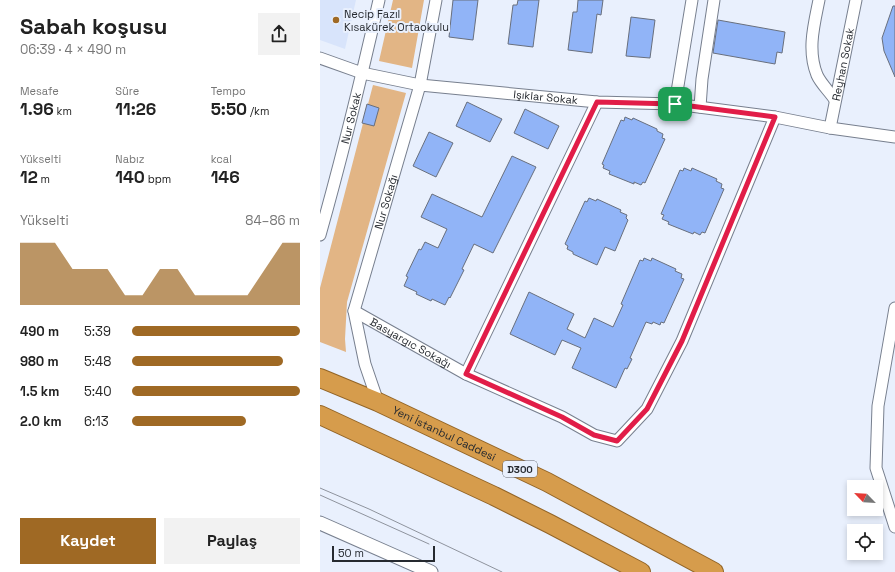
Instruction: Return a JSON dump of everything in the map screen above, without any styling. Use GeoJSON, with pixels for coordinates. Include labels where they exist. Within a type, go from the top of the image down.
{"type":"FeatureCollection","features":[{"type":"Feature","properties":{"kind":"highway","name":"Yeni İstanbul Caddesi"},"geometry":{"type":"LineString","coordinates":[[320,378],[378,402],[547,482],[714,572]]}},
{"type":"Feature","properties":{"kind":"highway"},"geometry":{"type":"LineString","coordinates":[[320,416],[494,496],[641,572]]}},
{"type":"Feature","properties":{"kind":"street","name":"Nur Sokak"},"geometry":{"type":"LineString","coordinates":[[320,235],[336,179],[379,0]]}},
{"type":"Feature","properties":{"kind":"street","name":"Nur Sokağı"},"geometry":{"type":"LineString","coordinates":[[378,402],[365,364],[354,311],[420,85],[436,0]]}},
{"type":"Feature","properties":{"kind":"street"},"geometry":{"type":"LineString","coordinates":[[675,104],[692,0]]}},
{"type":"Feature","properties":{"kind":"street"},"geometry":{"type":"LineString","coordinates":[[700,107],[702,79],[714,0]]}},
{"type":"Feature","properties":{"kind":"street"},"geometry":{"type":"LineString","coordinates":[[819,0],[811,49],[817,75],[835,100]]}},
{"type":"Feature","properties":{"kind":"street","name":"Reyhan Sokak"},"geometry":{"type":"LineString","coordinates":[[830,128],[856,0]]}},
{"type":"Feature","properties":{"kind":"street","name":"Işıklar Sokak"},"geometry":{"type":"LineString","coordinates":[[320,58],[362,73],[420,85],[597,102],[675,104],[775,117],[830,128],[895,137]]}},
{"type":"Feature","properties":{"kind":"street"},"geometry":{"type":"LineString","coordinates":[[466,374],[597,102]]}},
{"type":"Feature","properties":{"kind":"street","name":"Basyargıc Sokağı"},"geometry":{"type":"LineString","coordinates":[[354,311],[466,374],[562,417],[594,435],[617,441],[647,409],[682,341],[775,117]]}},
{"type":"Feature","properties":{"kind":"street"},"geometry":{"type":"LineString","coordinates":[[895,308],[878,406],[876,468],[895,527]]}},
{"type":"Feature","properties":{"kind":"street"},"geometry":{"type":"LineString","coordinates":[[320,523],[431,572]]}},
{"type":"Feature","properties":{"kind":"shaded area","name":"Necip Fazıl Kısakürek Ortaokulu"},"geometry":{"type":"Polygon","coordinates":[[[320,0],[356,0],[345,49],[320,40],[320,0]]]}},
{"type":"Feature","properties":{"kind":"shaded area"},"geometry":{"type":"Polygon","coordinates":[[[393,0],[424,0],[412,68],[379,61],[393,0]]]}},
{"type":"Feature","properties":{"kind":"shaded area"},"geometry":{"type":"Polygon","coordinates":[[[373,85],[406,93],[347,302],[345,339],[346,352],[320,342],[320,288],[373,85]]]}},
{"type":"Feature","properties":{"kind":"building"},"geometry":{"type":"Polygon","coordinates":[[[453,0],[478,0],[473,40],[449,37],[453,0]]]}},
{"type":"Feature","properties":{"kind":"building"},"geometry":{"type":"Polygon","coordinates":[[[518,0],[539,0],[533,47],[508,44],[513,5],[517,5],[518,0]]]}},
{"type":"Feature","properties":{"kind":"building"},"geometry":{"type":"Polygon","coordinates":[[[578,0],[603,0],[601,15],[597,14],[592,53],[568,50],[573,12],[577,12],[578,0]]]}},
{"type":"Feature","properties":{"kind":"building"},"geometry":{"type":"Polygon","coordinates":[[[893,6],[895,6],[895,77],[884,51],[882,38],[893,6]]]}},
{"type":"Feature","properties":{"kind":"building"},"geometry":{"type":"Polygon","coordinates":[[[631,17],[655,20],[650,58],[626,56],[631,17]]]}},
{"type":"Feature","properties":{"kind":"building"},"geometry":{"type":"Polygon","coordinates":[[[718,20],[785,32],[782,53],[777,52],[775,64],[713,53],[718,20]]]}},
{"type":"Feature","properties":{"kind":"building"},"geometry":{"type":"Polygon","coordinates":[[[467,102],[502,119],[490,142],[456,126],[467,102]]]}},
{"type":"Feature","properties":{"kind":"building"},"geometry":{"type":"Polygon","coordinates":[[[367,104],[379,108],[374,126],[362,123],[367,104]]]}},
{"type":"Feature","properties":{"kind":"building"},"geometry":{"type":"Polygon","coordinates":[[[525,109],[559,126],[548,149],[514,133],[525,109]]]}},
{"type":"Feature","properties":{"kind":"building"},"geometry":{"type":"Polygon","coordinates":[[[625,117],[632,120],[633,118],[657,129],[657,131],[663,134],[662,138],[665,139],[645,183],[643,182],[641,185],[634,182],[634,184],[609,174],[610,171],[603,168],[604,165],[602,164],[621,120],[624,121],[625,117]]]}},
{"type":"Feature","properties":{"kind":"building"},"geometry":{"type":"Polygon","coordinates":[[[429,132],[453,143],[436,177],[413,166],[429,132]]]}},
{"type":"Feature","properties":{"kind":"building"},"geometry":{"type":"Polygon","coordinates":[[[512,156],[536,167],[493,253],[474,244],[462,269],[464,270],[445,305],[432,299],[431,301],[404,286],[408,277],[406,276],[419,249],[421,250],[425,242],[438,248],[447,229],[421,217],[432,194],[482,217],[512,156]]]}},
{"type":"Feature","properties":{"kind":"building"},"geometry":{"type":"Polygon","coordinates":[[[684,168],[691,171],[692,168],[717,179],[716,181],[722,184],[721,188],[724,189],[705,233],[702,232],[700,235],[694,232],[693,234],[668,224],[669,222],[662,219],[664,215],[661,214],[680,170],[683,171],[684,168]]]}},
{"type":"Feature","properties":{"kind":"building"},"geometry":{"type":"Polygon","coordinates":[[[589,198],[596,201],[597,199],[621,210],[620,212],[627,215],[626,218],[628,220],[615,251],[605,247],[597,265],[573,254],[573,252],[567,249],[568,246],[565,244],[585,201],[587,202],[589,198]]]}},
{"type":"Feature","properties":{"kind":"building"},"geometry":{"type":"Polygon","coordinates":[[[644,258],[651,261],[652,258],[676,269],[675,271],[682,274],[681,278],[684,279],[664,323],[661,322],[660,325],[653,322],[652,324],[646,322],[630,358],[632,359],[627,369],[625,368],[616,388],[572,368],[581,348],[562,340],[555,355],[510,334],[529,292],[574,314],[567,329],[585,338],[594,318],[613,327],[640,260],[643,261],[644,258]]]}},
{"type":"Feature","properties":{"kind":"tram line"},"geometry":{"type":"LineString","coordinates":[[320,488],[369,509],[502,572]]}},
{"type":"Feature","properties":{"kind":"tram line"},"geometry":{"type":"LineString","coordinates":[[320,495],[429,544]]}},
{"type":"Feature","properties":{"kind":"place","name":"Necip Fazıl Kısakürek Ortaokulu"},"geometry":{"type":"Point","coordinates":[336,20]}},
{"type":"Feature","properties":{"kind":"route"},"geometry":{"type":"LineString","coordinates":[[597,102],[675,104],[775,117],[682,341],[647,409],[617,441],[594,435],[562,417],[466,374],[597,102]]}}]}
